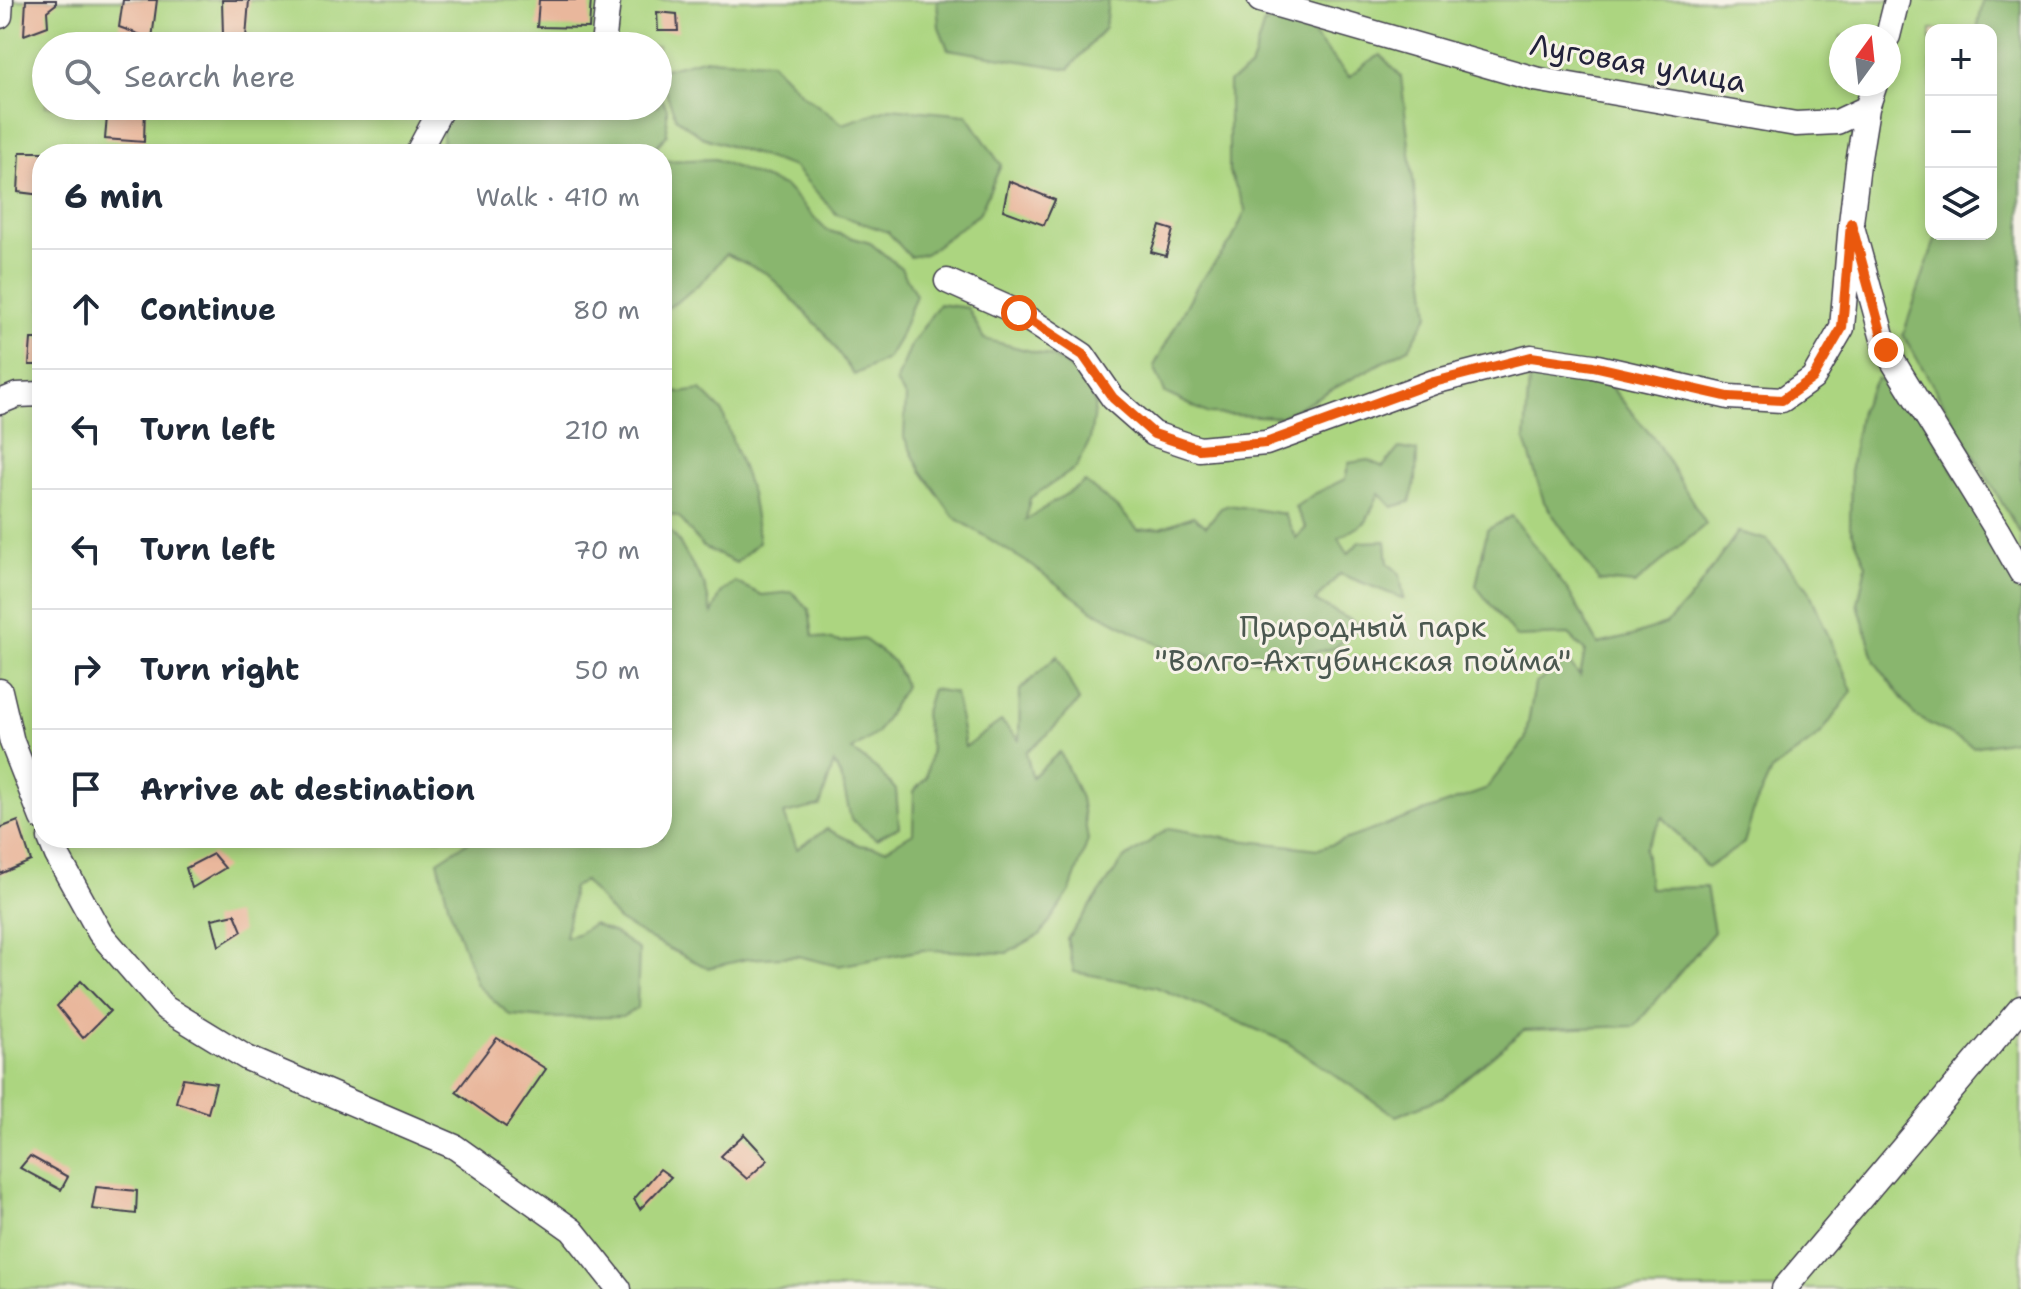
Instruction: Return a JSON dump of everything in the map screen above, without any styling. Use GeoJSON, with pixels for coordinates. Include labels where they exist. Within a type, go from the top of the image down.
{"type":"FeatureCollection","features":[{"type":"Feature","properties":{"kind":"street"},"geometry":{"type":"LineString","coordinates":[[0,16],[1,0]]}},
{"type":"Feature","properties":{"kind":"street"},"geometry":{"type":"LineString","coordinates":[[605,32],[608,0]]}},
{"type":"Feature","properties":{"kind":"street","name":"Луговая улица"},"geometry":{"type":"LineString","coordinates":[[1260,0],[1535,79],[1796,124],[1837,122],[1867,108]]}},
{"type":"Feature","properties":{"kind":"street"},"geometry":{"type":"LineString","coordinates":[[1891,24],[1897,0]]}},
{"type":"Feature","properties":{"kind":"street"},"geometry":{"type":"LineString","coordinates":[[947,281],[1019,313],[1083,355],[1113,398],[1154,434],[1199,449],[1266,443],[1434,382],[1531,357],[1593,366],[1729,397],[1782,400],[1813,378],[1842,328],[1858,164],[1871,96]]}},
{"type":"Feature","properties":{"kind":"street"},"geometry":{"type":"LineString","coordinates":[[422,144],[435,120]]}},
{"type":"Feature","properties":{"kind":"street"},"geometry":{"type":"LineString","coordinates":[[1851,223],[1886,350],[2021,572]]}},
{"type":"Feature","properties":{"kind":"street"},"geometry":{"type":"LineString","coordinates":[[0,402],[17,395],[32,394]]}},
{"type":"Feature","properties":{"kind":"street"},"geometry":{"type":"LineString","coordinates":[[0,691],[12,742],[32,793]]}},
{"type":"Feature","properties":{"kind":"street"},"geometry":{"type":"LineString","coordinates":[[54,848],[100,933],[165,1008],[247,1058],[455,1147],[572,1230],[619,1289]]}},
{"type":"Feature","properties":{"kind":"street"},"geometry":{"type":"LineString","coordinates":[[1784,1289],[2021,1008]]}},
{"type":"Feature","properties":{"kind":"green space","name":"Природный парк \"Волго-Ахтубинская пойма\""},"geometry":{"type":"Polygon","coordinates":[[[0,0],[2021,0],[2021,1289],[0,1289],[0,0]]]}},
{"type":"Feature","properties":{"kind":"green space"},"geometry":{"type":"Polygon","coordinates":[[[937,0],[1108,0],[1105,28],[1069,69],[948,49],[939,27],[937,0]]]}},
{"type":"Feature","properties":{"kind":"green space"},"geometry":{"type":"Polygon","coordinates":[[[2021,0],[2021,535],[1903,335],[1935,240],[1997,240],[1997,24],[1978,24],[1983,1],[2021,0]]]}},
{"type":"Feature","properties":{"kind":"green space"},"geometry":{"type":"Polygon","coordinates":[[[1264,23],[1303,23],[1349,77],[1381,55],[1401,77],[1429,314],[1409,348],[1281,417],[1209,414],[1165,393],[1154,366],[1198,284],[1231,242],[1246,210],[1229,171],[1229,82],[1250,69],[1264,23]]]}},
{"type":"Feature","properties":{"kind":"green space"},"geometry":{"type":"Polygon","coordinates":[[[702,59],[771,62],[802,94],[843,124],[890,108],[967,115],[1001,165],[979,214],[925,254],[910,257],[888,232],[836,214],[794,167],[702,137],[676,118],[672,108],[672,67],[702,59]]]}},
{"type":"Feature","properties":{"kind":"green space"},"geometry":{"type":"Polygon","coordinates":[[[443,120],[667,120],[667,135],[659,144],[442,144],[443,120]]]}},
{"type":"Feature","properties":{"kind":"green space"},"geometry":{"type":"Polygon","coordinates":[[[715,159],[786,187],[826,230],[870,243],[901,268],[916,295],[899,339],[887,359],[854,375],[824,332],[768,274],[726,254],[707,277],[672,305],[672,161],[715,159]]]}},
{"type":"Feature","properties":{"kind":"green space"},"geometry":{"type":"Polygon","coordinates":[[[939,304],[968,308],[984,339],[1053,357],[1083,377],[1095,404],[1090,440],[1076,468],[1030,498],[1026,520],[1085,482],[1120,510],[1138,530],[1161,528],[1193,516],[1206,526],[1221,508],[1229,505],[1284,514],[1296,538],[1306,528],[1295,507],[1345,479],[1349,463],[1368,460],[1383,467],[1399,448],[1417,451],[1416,480],[1410,502],[1392,507],[1379,493],[1366,522],[1339,538],[1348,554],[1359,542],[1386,541],[1388,563],[1400,574],[1404,599],[1340,574],[1315,601],[1360,625],[1335,648],[1270,662],[1169,650],[1092,610],[1031,565],[954,517],[920,469],[904,437],[906,397],[896,383],[911,345],[939,304]]]}},
{"type":"Feature","properties":{"kind":"green space"},"geometry":{"type":"Polygon","coordinates":[[[1560,367],[1604,379],[1656,441],[1706,524],[1635,584],[1599,581],[1544,502],[1525,440],[1529,377],[1560,367]]]}},
{"type":"Feature","properties":{"kind":"green space"},"geometry":{"type":"Polygon","coordinates":[[[1877,378],[1914,403],[2021,586],[2021,739],[1973,747],[1915,716],[1875,662],[1858,604],[1866,565],[1850,527],[1851,465],[1860,410],[1877,378]]]}},
{"type":"Feature","properties":{"kind":"green space"},"geometry":{"type":"Polygon","coordinates":[[[701,390],[722,411],[751,493],[759,542],[736,563],[703,547],[679,517],[672,515],[672,391],[701,390]]]}},
{"type":"Feature","properties":{"kind":"green space"},"geometry":{"type":"Polygon","coordinates":[[[1512,516],[1569,592],[1598,644],[1666,624],[1693,595],[1738,532],[1767,540],[1808,588],[1852,691],[1820,735],[1771,771],[1755,806],[1744,843],[1707,868],[1663,817],[1645,848],[1649,888],[1706,887],[1714,932],[1635,1026],[1524,1030],[1443,1097],[1396,1116],[1286,1042],[1156,987],[1074,972],[1067,939],[1123,860],[1169,828],[1230,839],[1319,849],[1485,790],[1525,740],[1535,684],[1567,661],[1580,676],[1585,651],[1569,635],[1516,637],[1476,586],[1487,530],[1512,516]]]}},
{"type":"Feature","properties":{"kind":"green space"},"geometry":{"type":"Polygon","coordinates":[[[672,533],[705,586],[712,614],[721,593],[735,582],[762,595],[792,592],[809,609],[813,636],[841,642],[864,639],[894,662],[905,686],[877,733],[852,750],[877,769],[896,790],[899,827],[876,839],[851,819],[842,780],[834,763],[820,806],[784,814],[797,849],[827,829],[859,845],[886,849],[913,833],[914,791],[926,778],[931,748],[924,715],[932,689],[955,693],[965,747],[1001,721],[1019,740],[1020,690],[1057,656],[1079,701],[1026,752],[1032,777],[1060,752],[1081,798],[1088,840],[1070,891],[1041,934],[1007,953],[923,950],[838,966],[798,956],[747,959],[708,968],[618,920],[584,881],[572,888],[565,937],[593,924],[614,933],[639,950],[637,1008],[622,1017],[510,1015],[477,985],[448,904],[438,861],[458,848],[672,848],[672,533]]]}},
{"type":"Feature","properties":{"kind":"building"},"geometry":{"type":"Polygon","coordinates":[[[26,0],[56,0],[56,4],[47,11],[48,26],[24,35],[26,0]]]}},
{"type":"Feature","properties":{"kind":"building"},"geometry":{"type":"Polygon","coordinates":[[[123,0],[157,0],[153,32],[133,32],[119,27],[123,0]]]}},
{"type":"Feature","properties":{"kind":"building"},"geometry":{"type":"Polygon","coordinates":[[[222,0],[249,0],[246,32],[223,32],[222,0]]]}},
{"type":"Feature","properties":{"kind":"building"},"geometry":{"type":"Polygon","coordinates":[[[539,0],[591,0],[589,28],[537,27],[539,0]]]}},
{"type":"Feature","properties":{"kind":"building"},"geometry":{"type":"Polygon","coordinates":[[[657,12],[677,14],[678,31],[658,31],[657,12]]]}},
{"type":"Feature","properties":{"kind":"building"},"geometry":{"type":"Polygon","coordinates":[[[107,120],[145,120],[144,142],[105,139],[107,120]]]}},
{"type":"Feature","properties":{"kind":"building"},"geometry":{"type":"Polygon","coordinates":[[[20,152],[32,152],[32,194],[18,192],[20,152]]]}},
{"type":"Feature","properties":{"kind":"building"},"geometry":{"type":"Polygon","coordinates":[[[1009,181],[1055,200],[1044,225],[1003,210],[1009,181]]]}},
{"type":"Feature","properties":{"kind":"building"},"geometry":{"type":"Polygon","coordinates":[[[1160,226],[1173,230],[1166,256],[1151,252],[1160,226]]]}},
{"type":"Feature","properties":{"kind":"building"},"geometry":{"type":"Polygon","coordinates":[[[31,339],[32,339],[32,365],[29,365],[31,339]]]}},
{"type":"Feature","properties":{"kind":"building"},"geometry":{"type":"Polygon","coordinates":[[[18,821],[31,861],[0,874],[0,828],[18,821]]]}},
{"type":"Feature","properties":{"kind":"building"},"geometry":{"type":"Polygon","coordinates":[[[213,854],[225,868],[192,888],[186,868],[213,854]]]}},
{"type":"Feature","properties":{"kind":"building"},"geometry":{"type":"Polygon","coordinates":[[[235,914],[242,931],[219,946],[212,919],[235,914]]]}},
{"type":"Feature","properties":{"kind":"building"},"geometry":{"type":"Polygon","coordinates":[[[81,981],[110,1011],[83,1038],[57,1006],[81,981]]]}},
{"type":"Feature","properties":{"kind":"building"},"geometry":{"type":"Polygon","coordinates":[[[497,1038],[546,1069],[506,1127],[456,1092],[497,1038]]]}},
{"type":"Feature","properties":{"kind":"building"},"geometry":{"type":"Polygon","coordinates":[[[183,1078],[216,1083],[208,1113],[176,1102],[183,1078]]]}},
{"type":"Feature","properties":{"kind":"building"},"geometry":{"type":"Polygon","coordinates":[[[744,1134],[768,1160],[747,1179],[721,1156],[744,1134]]]}},
{"type":"Feature","properties":{"kind":"building"},"geometry":{"type":"Polygon","coordinates":[[[30,1156],[68,1177],[61,1190],[20,1168],[30,1156]]]}},
{"type":"Feature","properties":{"kind":"building"},"geometry":{"type":"Polygon","coordinates":[[[660,1169],[671,1177],[640,1209],[634,1199],[660,1169]]]}},
{"type":"Feature","properties":{"kind":"building"},"geometry":{"type":"Polygon","coordinates":[[[96,1187],[137,1191],[136,1214],[92,1209],[96,1187]]]}},
{"type":"Feature","properties":{"kind":"route"},"geometry":{"type":"LineString","coordinates":[[1019,313],[1083,355],[1113,398],[1154,434],[1199,449],[1266,443],[1434,382],[1531,357],[1593,366],[1729,397],[1782,400],[1813,378],[1842,328],[1851,223],[1886,350]]}}]}
